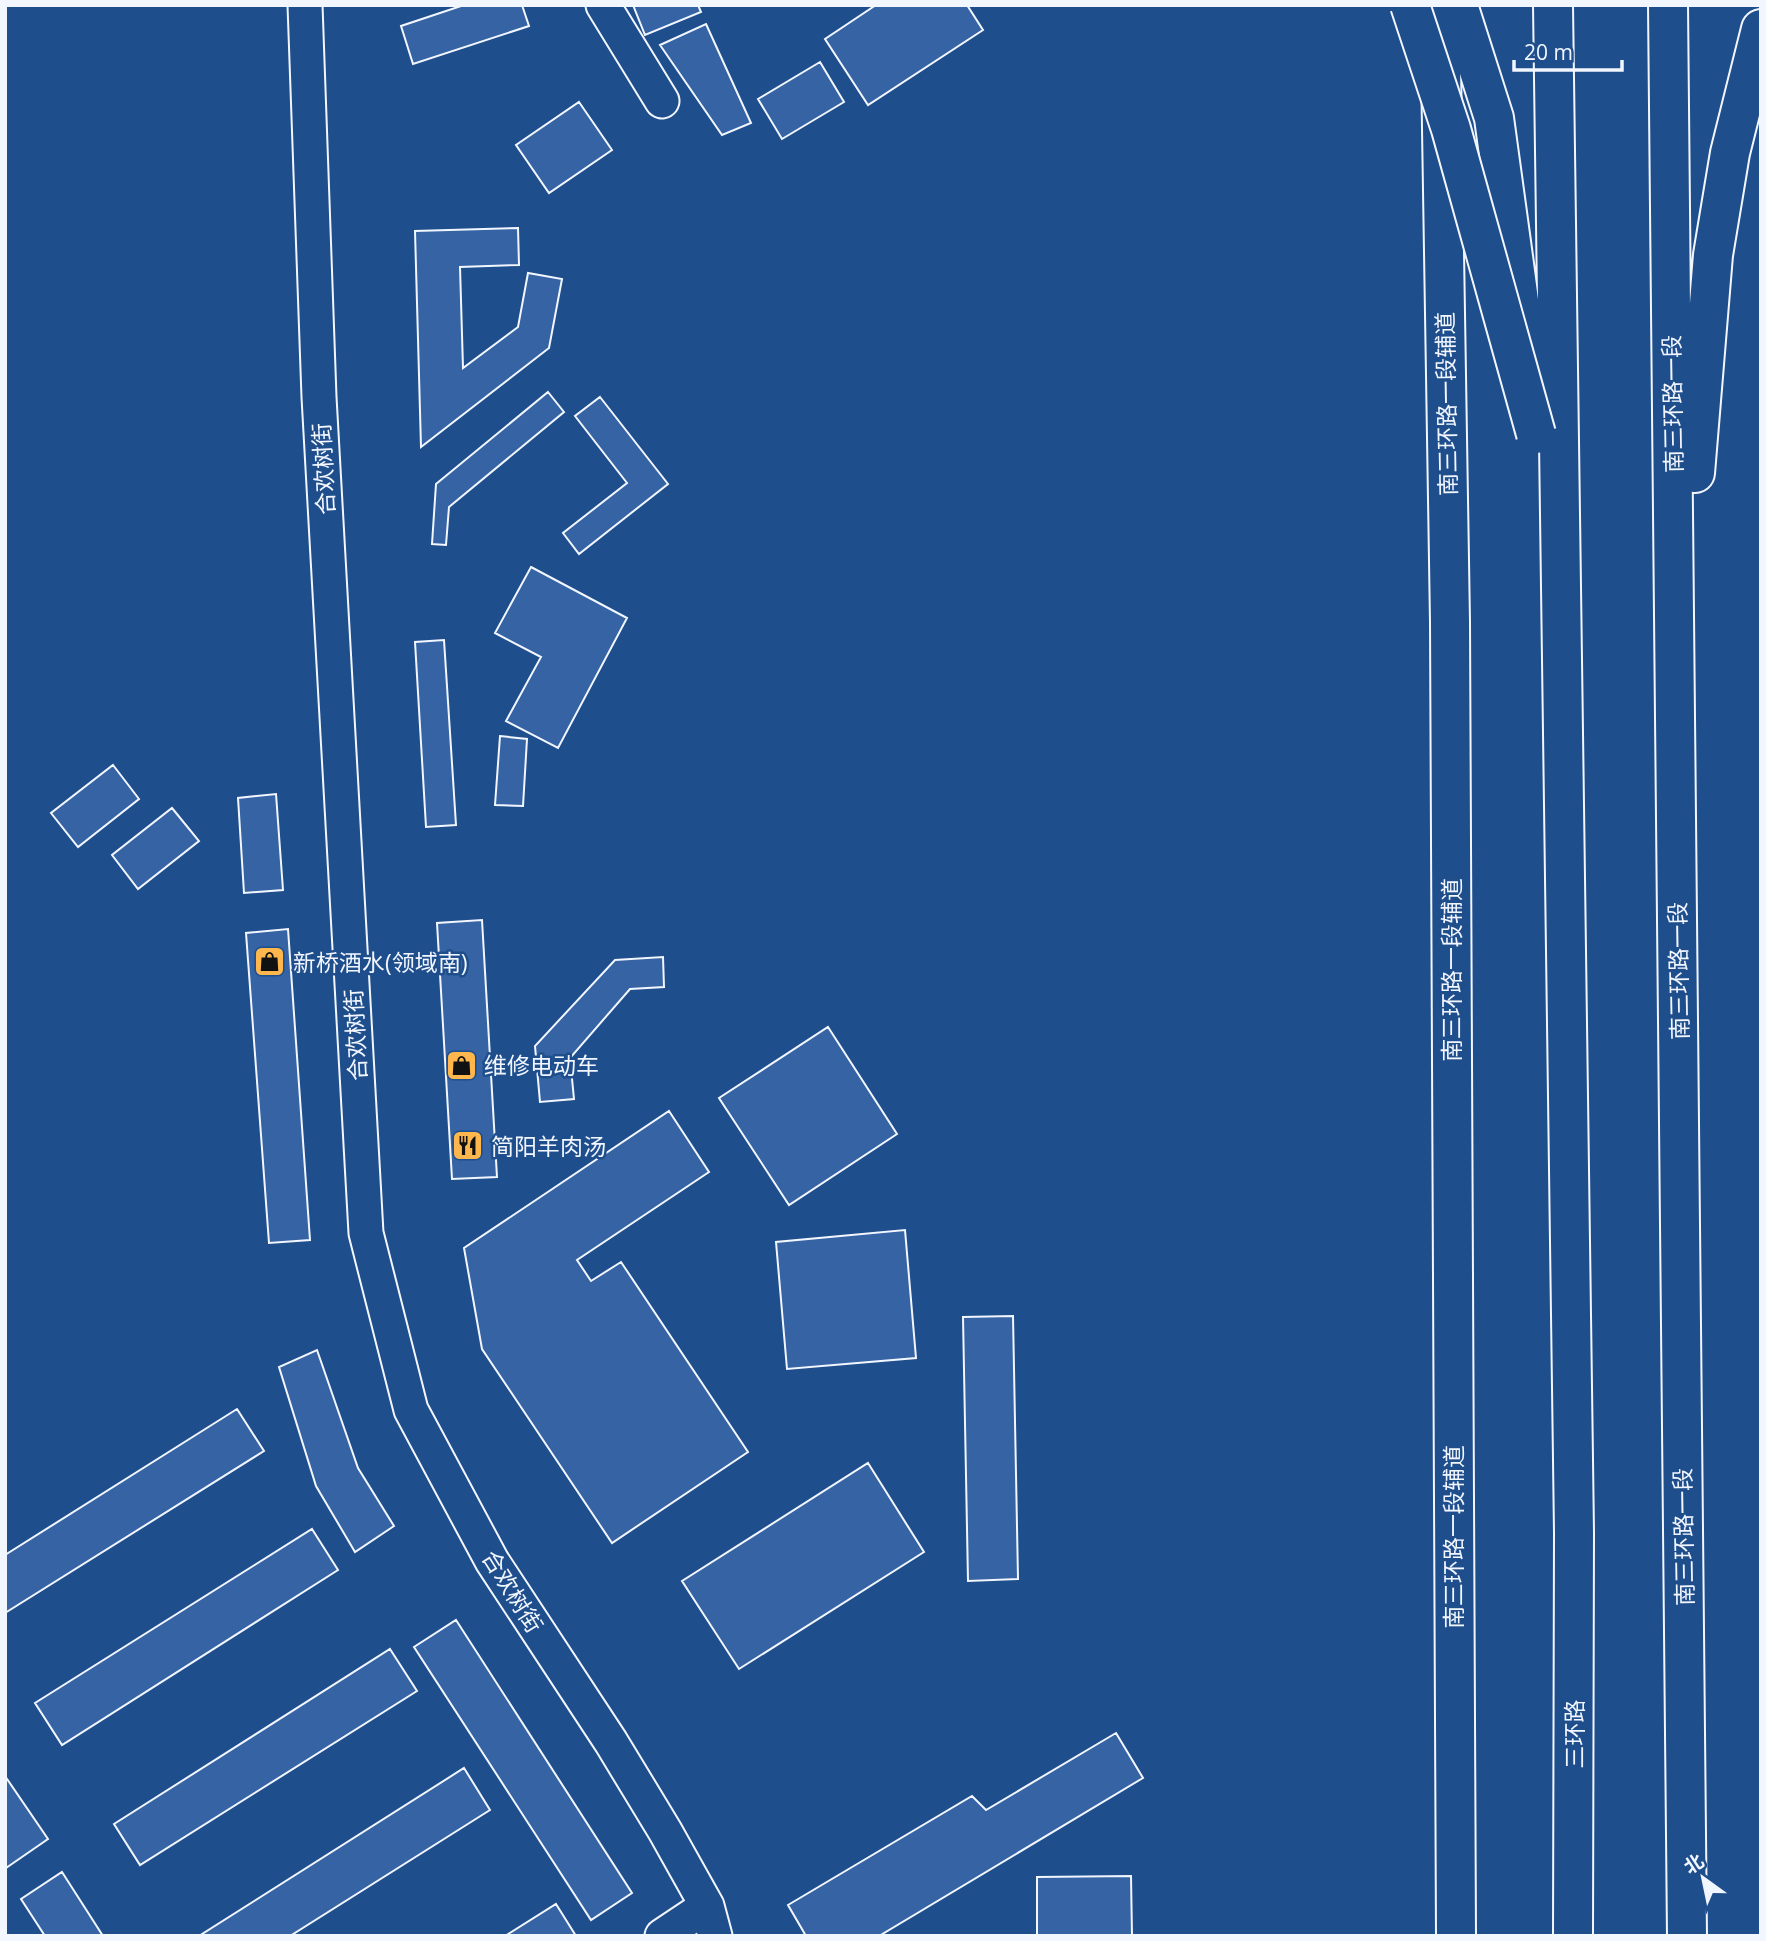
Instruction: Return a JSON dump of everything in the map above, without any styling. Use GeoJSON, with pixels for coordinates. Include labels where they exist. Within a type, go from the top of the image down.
{"type":"FeatureCollection","features":[{"type":"Feature","properties":{"kind":"main road"},"geometry":{"type":"LineString","coordinates":[[1410,5],[1451,129],[1536,434]]}},
{"type":"Feature","properties":{"kind":"main road","name":"南三环路一段辅道"},"geometry":{"type":"LineString","coordinates":[[1440,5],[1450,622],[1456,1936]]}},
{"type":"Feature","properties":{"kind":"main road"},"geometry":{"type":"LineString","coordinates":[[1458,5],[1494,118],[1562,655]]}},
{"type":"Feature","properties":{"kind":"main road"},"geometry":{"type":"LineString","coordinates":[[1553,5],[1562,655]]}},
{"type":"Feature","properties":{"kind":"main road","name":"南三环路一段"},"geometry":{"type":"LineString","coordinates":[[1668,5],[1687,1936]]}},
{"type":"Feature","properties":{"kind":"main road"},"geometry":{"type":"LineString","coordinates":[[1675,712],[1713,255],[1730,153],[1761,29]]}},
{"type":"Feature","properties":{"kind":"main road","name":"三环路"},"geometry":{"type":"LineString","coordinates":[[1562,655],[1574,1533],[1573,1936]]}},
{"type":"Feature","properties":{"kind":"street","name":"合欢树街"},"geometry":{"type":"LineString","coordinates":[[305,5],[319,397],[366,1233],[411,1410],[492,1561],[611,1742],[711,1921]]}},
{"type":"Feature","properties":{"kind":"street"},"geometry":{"type":"LineString","coordinates":[[603,5],[662,101]]}},
{"type":"Feature","properties":{"kind":"street"},"geometry":{"type":"LineString","coordinates":[[663,1936],[711,1921]]}},
{"type":"Feature","properties":{"kind":"building"},"geometry":{"type":"Polygon","coordinates":[[[464,5],[522,5],[529,26],[413,64],[401,26],[464,5]]]}},
{"type":"Feature","properties":{"kind":"building"},"geometry":{"type":"Polygon","coordinates":[[[633,5],[698,5],[701,12],[645,35],[633,5]]]}},
{"type":"Feature","properties":{"kind":"building"},"geometry":{"type":"Polygon","coordinates":[[[876,5],[967,5],[983,30],[868,105],[825,39],[876,5]]]}},
{"type":"Feature","properties":{"kind":"building"},"geometry":{"type":"Polygon","coordinates":[[[706,24],[751,123],[722,135],[660,45],[706,24]]]}},
{"type":"Feature","properties":{"kind":"building"},"geometry":{"type":"Polygon","coordinates":[[[820,62],[844,102],[782,139],[758,99],[820,62]]]}},
{"type":"Feature","properties":{"kind":"building"},"geometry":{"type":"Polygon","coordinates":[[[579,102],[612,150],[549,193],[516,145],[579,102]]]}},
{"type":"Feature","properties":{"kind":"building"},"geometry":{"type":"Polygon","coordinates":[[[518,228],[519,265],[460,267],[463,368],[518,327],[528,273],[562,279],[549,348],[421,447],[415,231],[518,228]]]}},
{"type":"Feature","properties":{"kind":"building"},"geometry":{"type":"Polygon","coordinates":[[[548,392],[564,412],[449,507],[446,545],[432,544],[436,484],[548,392]]]}},
{"type":"Feature","properties":{"kind":"building"},"geometry":{"type":"Polygon","coordinates":[[[600,397],[668,484],[579,554],[563,533],[627,483],[575,416],[600,397]]]}},
{"type":"Feature","properties":{"kind":"building"},"geometry":{"type":"Polygon","coordinates":[[[531,567],[627,618],[558,748],[506,721],[541,657],[495,633],[531,567]]]}},
{"type":"Feature","properties":{"kind":"building"},"geometry":{"type":"Polygon","coordinates":[[[444,640],[456,825],[426,827],[415,642],[444,640]]]}},
{"type":"Feature","properties":{"kind":"building"},"geometry":{"type":"Polygon","coordinates":[[[500,736],[527,739],[523,806],[495,805],[500,736]]]}},
{"type":"Feature","properties":{"kind":"building"},"geometry":{"type":"Polygon","coordinates":[[[113,765],[139,799],[78,847],[51,813],[113,765]]]}},
{"type":"Feature","properties":{"kind":"building"},"geometry":{"type":"Polygon","coordinates":[[[276,794],[283,890],[244,893],[238,798],[276,794]]]}},
{"type":"Feature","properties":{"kind":"building"},"geometry":{"type":"Polygon","coordinates":[[[172,808],[199,841],[138,889],[112,855],[172,808]]]}},
{"type":"Feature","properties":{"kind":"building"},"geometry":{"type":"Polygon","coordinates":[[[482,920],[497,1177],[452,1179],[437,923],[482,920]]]}},
{"type":"Feature","properties":{"kind":"building"},"geometry":{"type":"Polygon","coordinates":[[[288,929],[310,1240],[269,1243],[246,933],[288,929]]]}},
{"type":"Feature","properties":{"kind":"building"},"geometry":{"type":"Polygon","coordinates":[[[663,957],[664,987],[630,989],[570,1058],[574,1099],[540,1102],[535,1046],[615,960],[663,957]]]}},
{"type":"Feature","properties":{"kind":"building"},"geometry":{"type":"Polygon","coordinates":[[[828,1027],[897,1134],[789,1205],[719,1098],[828,1027]]]}},
{"type":"Feature","properties":{"kind":"building"},"geometry":{"type":"Polygon","coordinates":[[[669,1111],[709,1172],[577,1260],[591,1281],[621,1262],[748,1452],[612,1543],[482,1349],[464,1248],[669,1111]]]}},
{"type":"Feature","properties":{"kind":"building"},"geometry":{"type":"Polygon","coordinates":[[[905,1230],[916,1358],[787,1369],[776,1242],[905,1230]]]}},
{"type":"Feature","properties":{"kind":"building"},"geometry":{"type":"Polygon","coordinates":[[[1013,1316],[1018,1579],[968,1581],[963,1317],[1013,1316]]]}},
{"type":"Feature","properties":{"kind":"building"},"geometry":{"type":"Polygon","coordinates":[[[317,1350],[358,1468],[394,1526],[355,1552],[316,1486],[279,1367],[317,1350]]]}},
{"type":"Feature","properties":{"kind":"building"},"geometry":{"type":"Polygon","coordinates":[[[237,1409],[264,1451],[5,1613],[5,1555],[237,1409]]]}},
{"type":"Feature","properties":{"kind":"building"},"geometry":{"type":"Polygon","coordinates":[[[868,1463],[924,1552],[739,1669],[682,1581],[868,1463]]]}},
{"type":"Feature","properties":{"kind":"building"},"geometry":{"type":"Polygon","coordinates":[[[312,1529],[338,1570],[62,1745],[35,1703],[312,1529]]]}},
{"type":"Feature","properties":{"kind":"building"},"geometry":{"type":"Polygon","coordinates":[[[456,1620],[632,1893],[591,1920],[414,1647],[456,1620]]]}},
{"type":"Feature","properties":{"kind":"building"},"geometry":{"type":"Polygon","coordinates":[[[390,1649],[417,1691],[140,1865],[114,1824],[390,1649]]]}},
{"type":"Feature","properties":{"kind":"building"},"geometry":{"type":"Polygon","coordinates":[[[1116,1733],[1143,1778],[879,1936],[806,1936],[788,1905],[972,1796],[986,1810],[1116,1733]]]}},
{"type":"Feature","properties":{"kind":"building"},"geometry":{"type":"Polygon","coordinates":[[[464,1768],[490,1810],[290,1936],[199,1936],[464,1768]]]}},
{"type":"Feature","properties":{"kind":"building"},"geometry":{"type":"Polygon","coordinates":[[[5,1776],[48,1839],[6,1868],[5,1867],[5,1776]]]}},
{"type":"Feature","properties":{"kind":"building"},"geometry":{"type":"Polygon","coordinates":[[[62,1872],[103,1936],[45,1936],[21,1899],[62,1872]]]}},
{"type":"Feature","properties":{"kind":"building"},"geometry":{"type":"Polygon","coordinates":[[[1131,1876],[1132,1936],[1037,1936],[1037,1877],[1131,1876]]]}},
{"type":"Feature","properties":{"kind":"building"},"geometry":{"type":"Polygon","coordinates":[[[556,1904],[576,1936],[505,1936],[556,1904]]]}},
{"type":"Feature","properties":{"kind":"place","name":"新桥酒水(领域南)"},"geometry":{"type":"Point","coordinates":[270,962]}},
{"type":"Feature","properties":{"kind":"place","name":"维修电动车"},"geometry":{"type":"Point","coordinates":[461,1065]}},
{"type":"Feature","properties":{"kind":"place","name":"简阳羊肉汤"},"geometry":{"type":"Point","coordinates":[468,1146]}}]}
